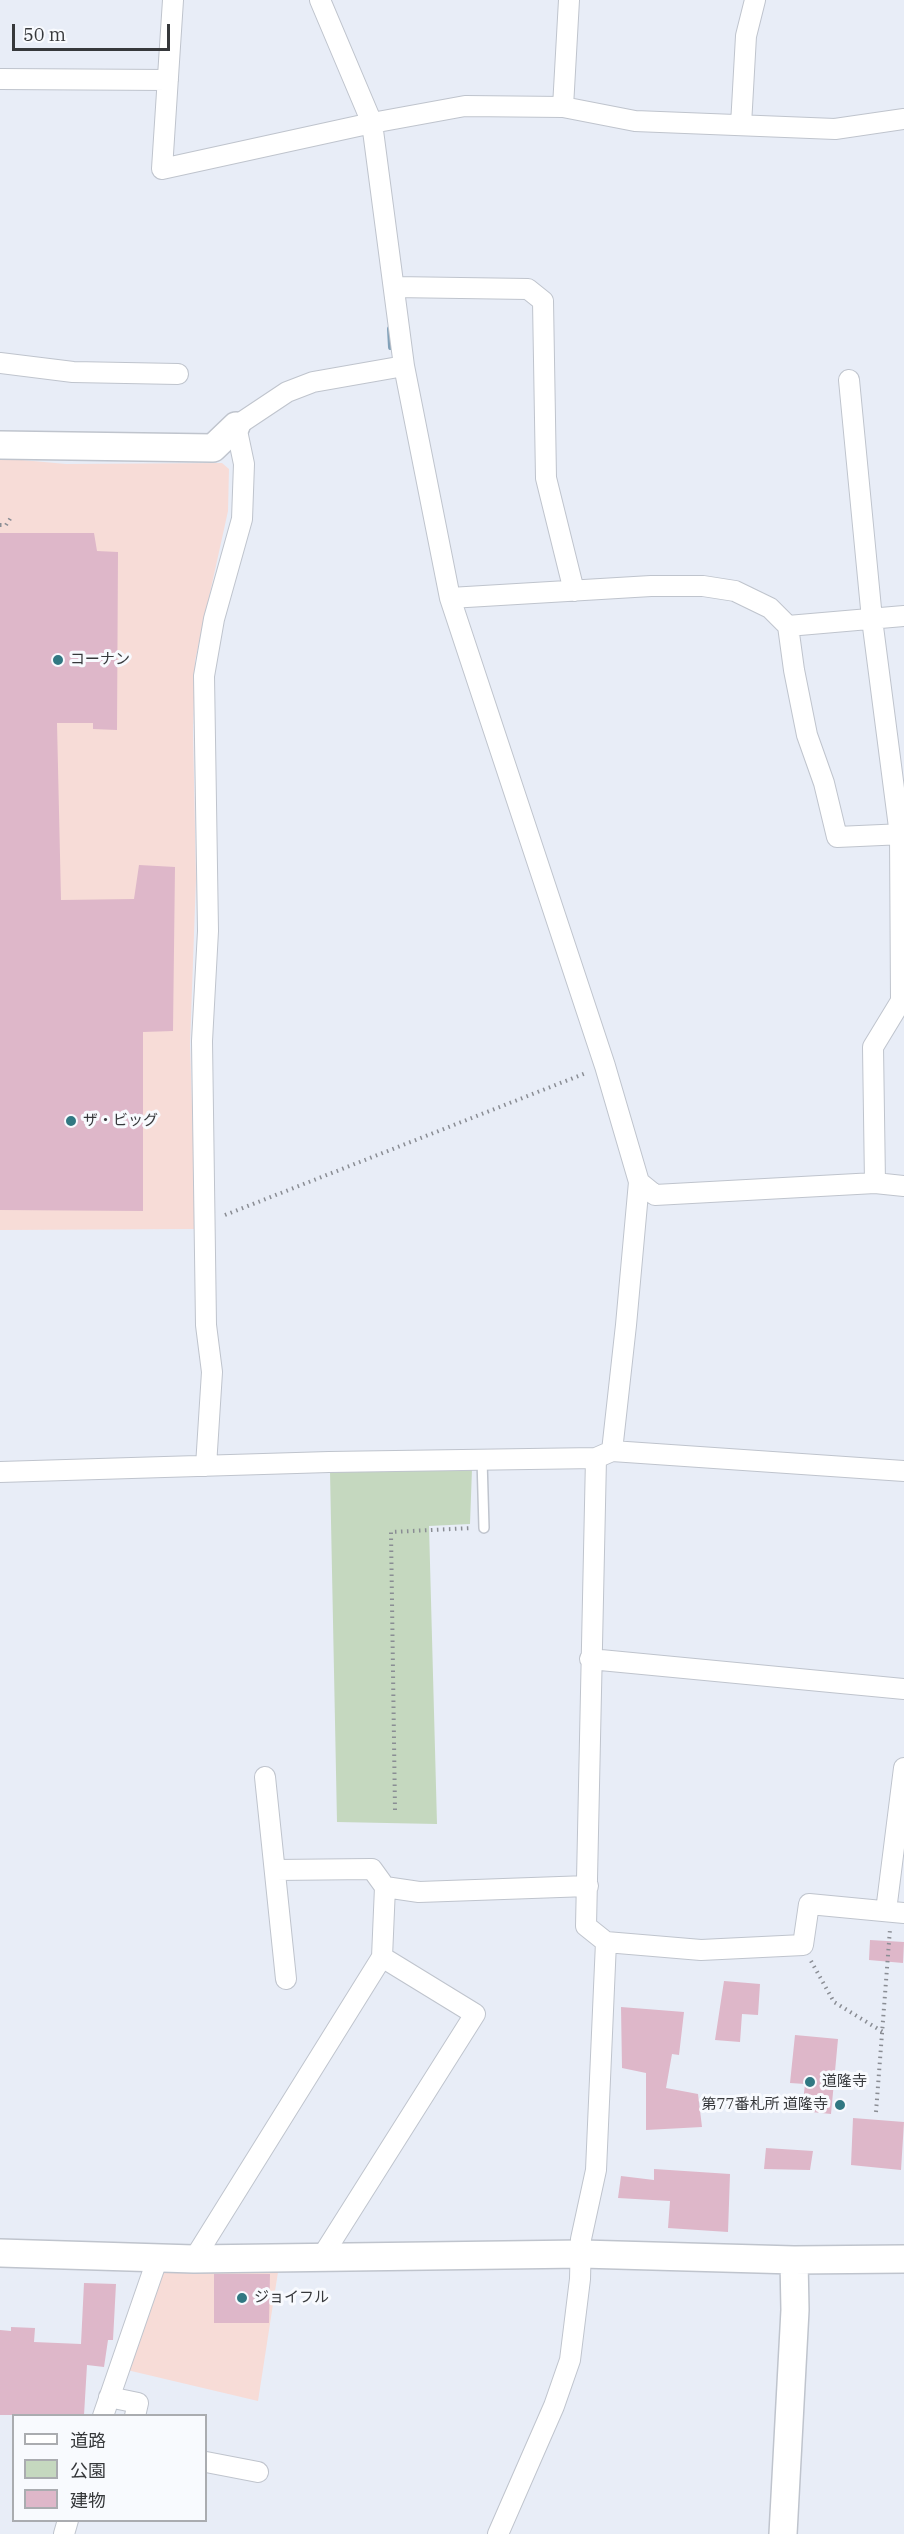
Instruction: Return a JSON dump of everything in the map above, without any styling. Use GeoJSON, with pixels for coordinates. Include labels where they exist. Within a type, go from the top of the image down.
{"type":"FeatureCollection","features":[{"type":"Feature","properties":{"kind":"street"},"geometry":{"type":"LineString","coordinates":[[173,0],[162,170],[372,123],[465,106],[563,107],[635,121],[835,129],[904,119]]}},
{"type":"Feature","properties":{"kind":"street"},"geometry":{"type":"LineString","coordinates":[[320,0],[372,123],[404,366],[450,598],[605,1066],[639,1182],[626,1325],[604,1454],[590,1659],[586,1926],[606,1942],[701,1950],[803,1945],[809,1904],[895,1912],[904,1768]]}},
{"type":"Feature","properties":{"kind":"street"},"geometry":{"type":"LineString","coordinates":[[563,107],[568,0]]}},
{"type":"Feature","properties":{"kind":"street"},"geometry":{"type":"LineString","coordinates":[[741,125],[746,36],[755,0]]}},
{"type":"Feature","properties":{"kind":"street"},"geometry":{"type":"LineString","coordinates":[[0,79],[168,80]]}},
{"type":"Feature","properties":{"kind":"street"},"geometry":{"type":"LineString","coordinates":[[394,287],[528,289],[543,300],[546,478],[574,591]]}},
{"type":"Feature","properties":{"kind":"street"},"geometry":{"type":"LineString","coordinates":[[0,363],[73,372],[178,374]]}},
{"type":"Feature","properties":{"kind":"street"},"geometry":{"type":"LineString","coordinates":[[0,445],[213,448],[236,426],[287,392],[313,382],[404,366]]}},
{"type":"Feature","properties":{"kind":"street"},"geometry":{"type":"LineString","coordinates":[[849,380],[872,619],[902,835],[901,1001],[873,1047],[875,1184]]}},
{"type":"Feature","properties":{"kind":"street"},"geometry":{"type":"LineString","coordinates":[[206,1466],[212,1372],[206,1325],[204,1223],[202,1041],[208,931],[204,676],[214,619],[242,519],[244,464],[236,426]]}},
{"type":"Feature","properties":{"kind":"street"},"geometry":{"type":"LineString","coordinates":[[450,598],[651,586],[703,586],[735,591],[770,608],[788,627],[807,735],[824,783],[837,837],[902,835]]}},
{"type":"Feature","properties":{"kind":"street"},"geometry":{"type":"LineString","coordinates":[[788,627],[904,616]]}},
{"type":"Feature","properties":{"kind":"street"},"geometry":{"type":"LineString","coordinates":[[639,1182],[655,1195],[875,1184],[904,1186]]}},
{"type":"Feature","properties":{"kind":"street"},"geometry":{"type":"LineString","coordinates":[[0,1472],[604,1454],[904,1471]]}},
{"type":"Feature","properties":{"kind":"street"},"geometry":{"type":"LineString","coordinates":[[590,1659],[904,1689]]}},
{"type":"Feature","properties":{"kind":"street"},"geometry":{"type":"LineString","coordinates":[[265,1777],[286,1979]]}},
{"type":"Feature","properties":{"kind":"street"},"geometry":{"type":"LineString","coordinates":[[901,1836],[904,1854]]}},
{"type":"Feature","properties":{"kind":"street"},"geometry":{"type":"LineString","coordinates":[[194,2259],[382,1957],[385,1887],[372,1869],[275,1870]]}},
{"type":"Feature","properties":{"kind":"street"},"geometry":{"type":"LineString","coordinates":[[385,1887],[419,1892],[588,1886]]}},
{"type":"Feature","properties":{"kind":"street"},"geometry":{"type":"LineString","coordinates":[[498,2534],[554,2406],[570,2361],[582,2254],[581,2239],[596,2170],[606,1942]]}},
{"type":"Feature","properties":{"kind":"street"},"geometry":{"type":"LineString","coordinates":[[321,2258],[475,2014],[382,1957]]}},
{"type":"Feature","properties":{"kind":"street"},"geometry":{"type":"LineString","coordinates":[[0,2253],[194,2259],[582,2254],[794,2260],[904,2259]]}},
{"type":"Feature","properties":{"kind":"street"},"geometry":{"type":"LineString","coordinates":[[135,2414],[138,2403],[106,2406],[158,2257]]}},
{"type":"Feature","properties":{"kind":"street"},"geometry":{"type":"LineString","coordinates":[[783,2534],[795,2310],[794,2260]]}},
{"type":"Feature","properties":{"kind":"street"},"geometry":{"type":"LineString","coordinates":[[207,2462],[258,2472]]}},
{"type":"Feature","properties":{"kind":"lane"},"geometry":{"type":"LineString","coordinates":[[482,1459],[484,1528]]}},
{"type":"Feature","properties":{"kind":"path"},"geometry":{"type":"LineString","coordinates":[[0,525],[6,525],[12,516]]}},
{"type":"Feature","properties":{"kind":"path"},"geometry":{"type":"LineString","coordinates":[[204,1223],[605,1066]]}},
{"type":"Feature","properties":{"kind":"path"},"geometry":{"type":"LineString","coordinates":[[395,1810],[391,1532],[484,1528]]}},
{"type":"Feature","properties":{"kind":"path"},"geometry":{"type":"LineString","coordinates":[[876,2112],[891,1934],[895,1912]]}},
{"type":"Feature","properties":{"kind":"path"},"geometry":{"type":"LineString","coordinates":[[803,1945],[834,2002],[883,2032]]}},
{"type":"Feature","properties":{"kind":"shaded area"},"geometry":{"type":"Polygon","coordinates":[[[0,458],[66,464],[222,463],[229,469],[228,511],[195,661],[193,731],[196,879],[190,1044],[196,1229],[0,1230],[0,458]]]}},
{"type":"Feature","properties":{"kind":"shaded area"},"geometry":{"type":"Polygon","coordinates":[[[161,2271],[278,2272],[258,2401],[127,2370],[161,2271]]]}},
{"type":"Feature","properties":{"kind":"green space"},"geometry":{"type":"Polygon","coordinates":[[[472,1469],[470,1524],[429,1526],[437,1824],[337,1822],[330,1471],[472,1469]]]}},
{"type":"Feature","properties":{"kind":"building","name":"ザ・ビッグ"},"geometry":{"type":"Polygon","coordinates":[[[0,533],[94,533],[97,551],[118,552],[117,730],[93,729],[93,723],[57,723],[61,900],[134,899],[139,865],[175,867],[173,1031],[143,1032],[143,1211],[0,1210],[0,533]]]}},
{"type":"Feature","properties":{"kind":"building"},"geometry":{"type":"Polygon","coordinates":[[[870,1940],[904,1942],[903,1963],[869,1960],[870,1940]]]}},
{"type":"Feature","properties":{"kind":"building"},"geometry":{"type":"Polygon","coordinates":[[[724,1981],[760,1984],[758,2015],[742,2014],[740,2042],[715,2040],[724,1981]]]}},
{"type":"Feature","properties":{"kind":"building"},"geometry":{"type":"Polygon","coordinates":[[[621,2007],[684,2012],[679,2055],[672,2054],[666,2088],[698,2094],[702,2127],[646,2130],[646,2073],[622,2068],[621,2007]]]}},
{"type":"Feature","properties":{"kind":"building"},"geometry":{"type":"Polygon","coordinates":[[[795,2035],[838,2039],[831,2114],[802,2111],[805,2084],[790,2083],[795,2035]]]}},
{"type":"Feature","properties":{"kind":"building"},"geometry":{"type":"Polygon","coordinates":[[[853,2118],[904,2122],[901,2170],[851,2165],[853,2118]]]}},
{"type":"Feature","properties":{"kind":"building"},"geometry":{"type":"Polygon","coordinates":[[[766,2148],[813,2151],[810,2170],[764,2169],[766,2148]]]}},
{"type":"Feature","properties":{"kind":"building"},"geometry":{"type":"Polygon","coordinates":[[[654,2169],[730,2174],[728,2232],[668,2228],[670,2201],[618,2198],[621,2176],[654,2180],[654,2169]]]}},
{"type":"Feature","properties":{"kind":"building","name":"ジョイフル"},"geometry":{"type":"Polygon","coordinates":[[[214,2274],[270,2274],[269,2323],[214,2323],[214,2274]]]}},
{"type":"Feature","properties":{"kind":"building"},"geometry":{"type":"Polygon","coordinates":[[[84,2283],[116,2284],[113,2340],[108,2340],[104,2367],[87,2365],[84,2414],[0,2415],[0,2330],[11,2331],[11,2327],[35,2328],[34,2342],[81,2344],[84,2283]]]}},
{"type":"Feature","properties":{"kind":"waterway"},"geometry":{"type":"LineString","coordinates":[[390,329],[391,347]]}},
{"type":"Feature","properties":{"kind":"place","name":"コーナン"},"geometry":{"type":"Point","coordinates":[58,660]}},
{"type":"Feature","properties":{"kind":"place","name":"ザ・ビッグ"},"geometry":{"type":"Point","coordinates":[71,1121]}},
{"type":"Feature","properties":{"kind":"place","name":"道隆寺"},"geometry":{"type":"Point","coordinates":[810,2082]}},
{"type":"Feature","properties":{"kind":"place","name":"第77番札所 道隆寺"},"geometry":{"type":"Point","coordinates":[840,2105]}},
{"type":"Feature","properties":{"kind":"place","name":"ジョイフル"},"geometry":{"type":"Point","coordinates":[242,2298]}}]}
